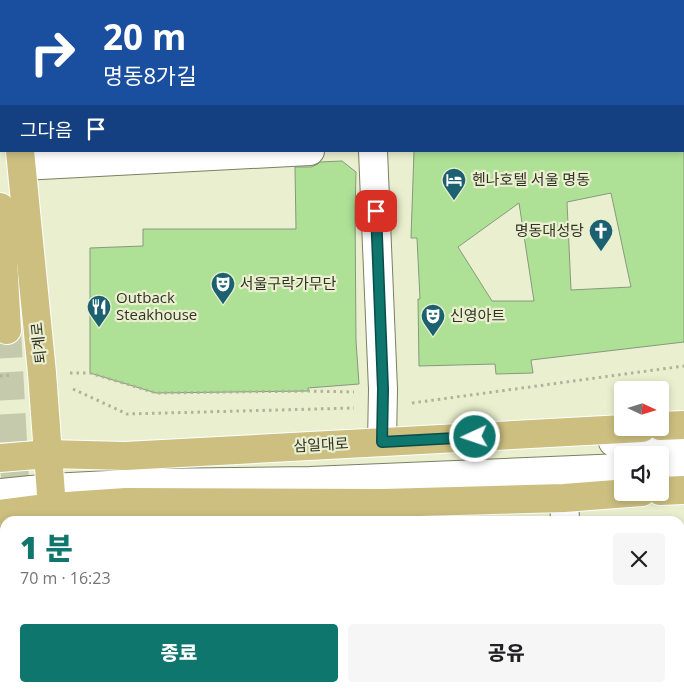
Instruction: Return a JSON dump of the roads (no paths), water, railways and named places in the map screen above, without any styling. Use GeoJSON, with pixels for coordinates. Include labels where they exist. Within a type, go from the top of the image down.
{"type":"FeatureCollection","features":[{"type":"Feature","properties":{"kind":"main road","name":"퇴계로"},"geometry":{"type":"LineString","coordinates":[[21,158],[42,373],[52,506]]}},
{"type":"Feature","properties":{"kind":"main road","name":"퇴계로"},"geometry":{"type":"LineString","coordinates":[[0,207],[7,330]]}},
{"type":"Feature","properties":{"kind":"main road"},"geometry":{"type":"LineString","coordinates":[[669,425],[684,424]]}},
{"type":"Feature","properties":{"kind":"main road","name":"삼일대로"},"geometry":{"type":"LineString","coordinates":[[0,458],[48,454],[125,456],[614,430]]}},
{"type":"Feature","properties":{"kind":"main road"},"geometry":{"type":"LineString","coordinates":[[669,491],[684,490]]}},
{"type":"Feature","properties":{"kind":"main road"},"geometry":{"type":"LineString","coordinates":[[0,514],[52,506],[126,502],[383,512],[565,510],[614,499]]}},
{"type":"Feature","properties":{"kind":"street","name":"퇴계로"},"geometry":{"type":"LineString","coordinates":[[21,158],[269,152]]}},
{"type":"Feature","properties":{"kind":"street"},"geometry":{"type":"LineString","coordinates":[[373,152],[383,389],[382,442]]}},
{"type":"Feature","properties":{"kind":"street"},"geometry":{"type":"LineString","coordinates":[[189,452],[233,462],[684,438]]}},
{"type":"Feature","properties":{"kind":"street"},"geometry":{"type":"LineString","coordinates":[[669,465],[684,464]]}},
{"type":"Feature","properties":{"kind":"street"},"geometry":{"type":"LineString","coordinates":[[0,493],[52,506],[148,483],[310,481],[614,468]]}},
{"type":"Feature","properties":{"kind":"tunnel"},"geometry":{"type":"LineString","coordinates":[[7,330],[17,515]]}},
{"type":"Feature","properties":{"kind":"place","name":"헨나호텔 서울 명동"},"geometry":{"type":"Point","coordinates":[454,201]}},
{"type":"Feature","properties":{"kind":"place","name":"명동대성당"},"geometry":{"type":"Point","coordinates":[601,252]}},
{"type":"Feature","properties":{"kind":"place","name":"서울구락가무단"},"geometry":{"type":"Point","coordinates":[223,305]}},
{"type":"Feature","properties":{"kind":"place","name":"Outback Steakhouse"},"geometry":{"type":"Point","coordinates":[99,328]}},
{"type":"Feature","properties":{"kind":"place","name":"신영아트"},"geometry":{"type":"Point","coordinates":[433,337]}}]}
